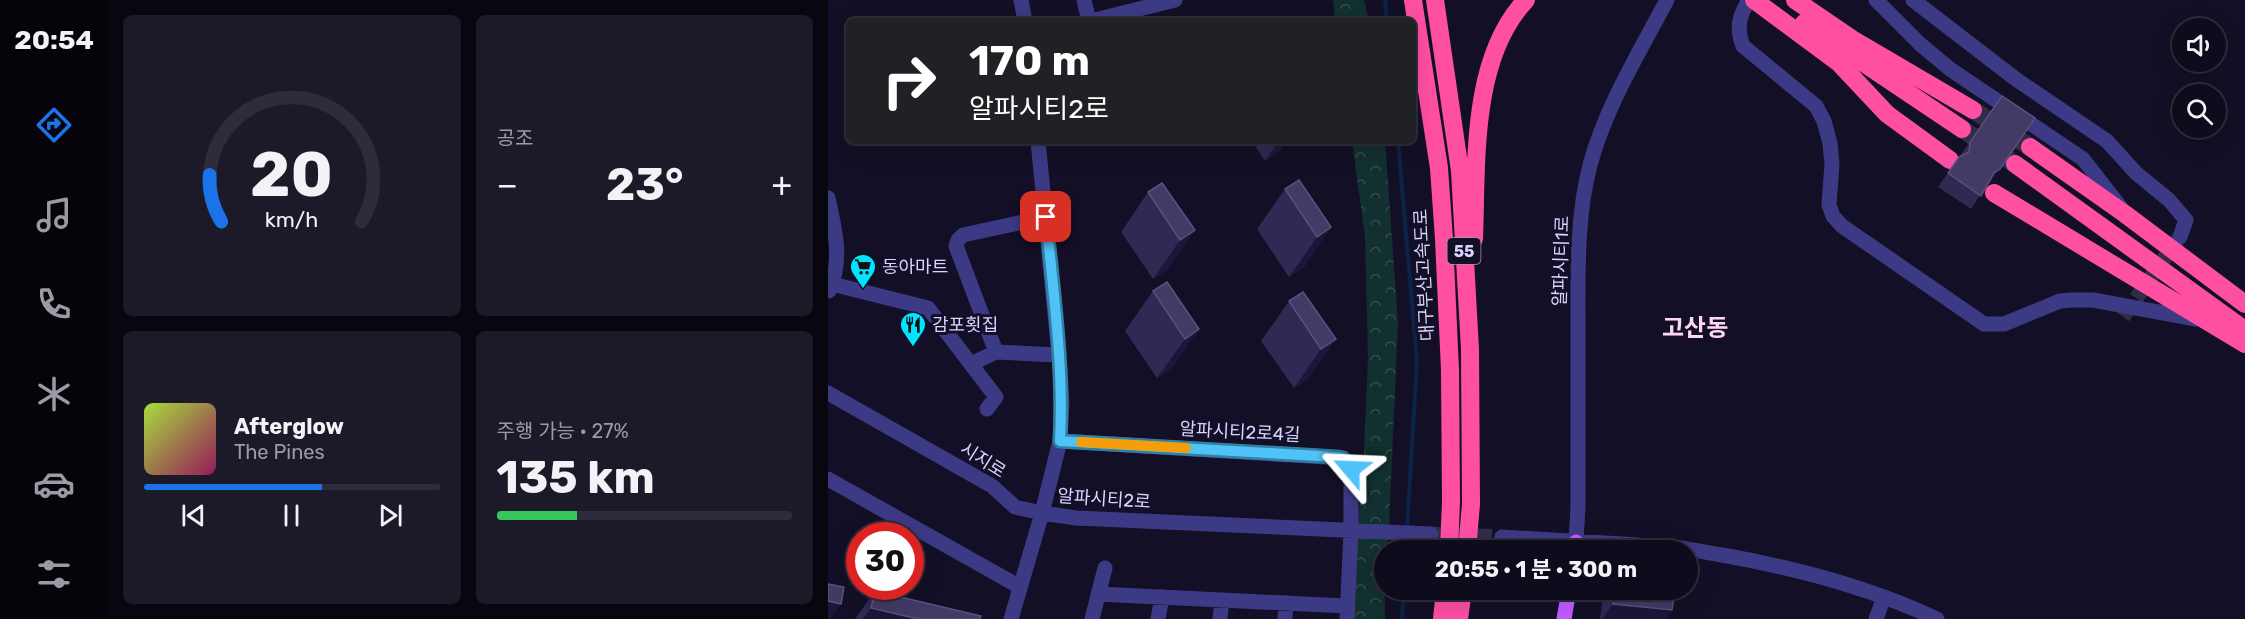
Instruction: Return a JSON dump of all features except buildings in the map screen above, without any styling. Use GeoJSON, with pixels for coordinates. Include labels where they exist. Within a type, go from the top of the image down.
{"type":"FeatureCollection","features":[{"type":"Feature","properties":{"kind":"highway","name":"대구부산고속도로"},"geometry":{"type":"LineString","coordinates":[[1413,0],[1416,18]]}},
{"type":"Feature","properties":{"kind":"highway","name":"55"},"geometry":{"type":"LineString","coordinates":[[1435,0],[1460,171],[1470,349],[1471,504],[1468,540]]}},
{"type":"Feature","properties":{"kind":"highway"},"geometry":{"type":"LineString","coordinates":[[1470,349],[1481,104],[1495,52],[1518,8],[1526,0]]}},
{"type":"Feature","properties":{"kind":"highway"},"geometry":{"type":"LineString","coordinates":[[1754,0],[1782,6],[1852,39],[1973,110]]}},
{"type":"Feature","properties":{"kind":"highway"},"geometry":{"type":"LineString","coordinates":[[1782,6],[1962,129]]}},
{"type":"Feature","properties":{"kind":"highway"},"geometry":{"type":"LineString","coordinates":[[1782,6],[1887,114],[1950,160]]}},
{"type":"Feature","properties":{"kind":"highway","name":"대구부산고속도로"},"geometry":{"type":"LineString","coordinates":[[1416,20],[1438,168],[1443,227],[1450,370],[1449,540]]}},
{"type":"Feature","properties":{"kind":"highway"},"geometry":{"type":"LineString","coordinates":[[2030,147],[2125,213],[2245,304]]}},
{"type":"Feature","properties":{"kind":"highway"},"geometry":{"type":"LineString","coordinates":[[2015,164],[2245,330]]}},
{"type":"Feature","properties":{"kind":"highway"},"geometry":{"type":"LineString","coordinates":[[1994,193],[2245,344]]}},
{"type":"Feature","properties":{"kind":"highway"},"geometry":{"type":"LineString","coordinates":[[1442,619],[1445,600]]}},
{"type":"Feature","properties":{"kind":"highway"},"geometry":{"type":"LineString","coordinates":[[1460,619],[1462,600]]}},
{"type":"Feature","properties":{"kind":"main road"},"geometry":{"type":"LineString","coordinates":[[1564,619],[1567,600]]}},
{"type":"Feature","properties":{"kind":"street"},"geometry":{"type":"LineString","coordinates":[[1021,0],[1024,18]]}},
{"type":"Feature","properties":{"kind":"street"},"geometry":{"type":"LineString","coordinates":[[1084,0],[1089,18]]}},
{"type":"Feature","properties":{"kind":"street","name":"알파시티1로"},"geometry":{"type":"LineString","coordinates":[[1575,540],[1578,506],[1578,265],[1583,203],[1590,165],[1604,122],[1668,0]]}},
{"type":"Feature","properties":{"kind":"street"},"geometry":{"type":"LineString","coordinates":[[1749,0],[1738,24],[1738,33],[1743,45],[1816,106],[1824,121],[1830,143],[1832,164],[1829,205],[1833,216],[1842,226],[1984,324],[2004,324],[2060,300],[2093,300],[2176,314],[2212,323]]}},
{"type":"Feature","properties":{"kind":"street"},"geometry":{"type":"LineString","coordinates":[[1876,0],[1920,44],[1950,69],[2083,159],[2125,213]]}},
{"type":"Feature","properties":{"kind":"street"},"geometry":{"type":"LineString","coordinates":[[1913,0],[2016,80],[2107,141],[2136,173],[2169,200],[2186,220],[2180,237]]}},
{"type":"Feature","properties":{"kind":"street"},"geometry":{"type":"LineString","coordinates":[[1101,18],[1165,1]]}},
{"type":"Feature","properties":{"kind":"street","name":"알파시티2로"},"geometry":{"type":"LineString","coordinates":[[1038,144],[1062,401],[1060,441],[1042,513],[1076,518],[1431,534]]}},
{"type":"Feature","properties":{"kind":"street"},"geometry":{"type":"LineString","coordinates":[[828,198],[838,248],[837,270],[830,288],[928,308],[996,397],[987,409]]}},
{"type":"Feature","properties":{"kind":"street"},"geometry":{"type":"LineString","coordinates":[[996,352],[957,246],[958,240],[963,235],[1046,217]]}},
{"type":"Feature","properties":{"kind":"street"},"geometry":{"type":"LineString","coordinates":[[971,364],[996,352],[1059,355]]}},
{"type":"Feature","properties":{"kind":"street","name":"시지로"},"geometry":{"type":"LineString","coordinates":[[830,400],[992,486],[1015,507],[1042,513]]}},
{"type":"Feature","properties":{"kind":"street","name":"알파시티2로4길"},"geometry":{"type":"LineString","coordinates":[[1060,441],[1343,458],[1351,469],[1351,531]]}},
{"type":"Feature","properties":{"kind":"street"},"geometry":{"type":"LineString","coordinates":[[828,479],[1020,587]]}},
{"type":"Feature","properties":{"kind":"street"},"geometry":{"type":"LineString","coordinates":[[1011,619],[1042,513]]}},
{"type":"Feature","properties":{"kind":"street"},"geometry":{"type":"LineString","coordinates":[[1098,594],[1286,603],[1346,612],[1351,531]]}},
{"type":"Feature","properties":{"kind":"street"},"geometry":{"type":"LineString","coordinates":[[1502,537],[1526,540]]}},
{"type":"Feature","properties":{"kind":"street"},"geometry":{"type":"LineString","coordinates":[[1698,552],[1767,563],[1837,581],[1937,619]]}},
{"type":"Feature","properties":{"kind":"street"},"geometry":{"type":"LineString","coordinates":[[1092,619],[1105,568]]}},
{"type":"Feature","properties":{"kind":"street"},"geometry":{"type":"LineString","coordinates":[[1158,619],[1162,597]]}},
{"type":"Feature","properties":{"kind":"street"},"geometry":{"type":"LineString","coordinates":[[1876,619],[1884,597]]}},
{"type":"Feature","properties":{"kind":"street"},"geometry":{"type":"LineString","coordinates":[[1220,619],[1222,600]]}},
{"type":"Feature","properties":{"kind":"street"},"geometry":{"type":"LineString","coordinates":[[1284,619],[1286,603]]}},
{"type":"Feature","properties":{"kind":"green space"},"geometry":{"type":"Polygon","coordinates":[[[1333,0],[1364,0],[1368,18],[1335,18],[1333,0]]]}},
{"type":"Feature","properties":{"kind":"green space"},"geometry":{"type":"Polygon","coordinates":[[[1352,144],[1385,144],[1398,322],[1388,540],[1374,540],[1374,600],[1385,600],[1385,619],[1350,619],[1364,451],[1368,357],[1365,237],[1352,144]]]}},
{"type":"Feature","properties":{"kind":"waterway"},"geometry":{"type":"LineString","coordinates":[[1385,0],[1387,18]]}},
{"type":"Feature","properties":{"kind":"waterway"},"geometry":{"type":"LineString","coordinates":[[1398,144],[1417,362],[1407,529]]}},
{"type":"Feature","properties":{"kind":"waterway"},"geometry":{"type":"LineString","coordinates":[[1402,619],[1403,600]]}},
{"type":"Feature","properties":{"kind":"tunnel"},"geometry":{"type":"LineString","coordinates":[[1973,110],[2030,147]]}},
{"type":"Feature","properties":{"kind":"tunnel"},"geometry":{"type":"LineString","coordinates":[[1962,129],[2015,164]]}},
{"type":"Feature","properties":{"kind":"tunnel"},"geometry":{"type":"LineString","coordinates":[[2123,317],[2178,239]]}},
{"type":"Feature","properties":{"kind":"tunnel"},"geometry":{"type":"LineString","coordinates":[[1431,534],[1502,537]]}},
{"type":"Feature","properties":{"kind":"slow traffic"},"geometry":{"type":"LineString","coordinates":[[1081,442],[1186,448]]}},
{"type":"Feature","properties":{"kind":"place","name":"동아마트"},"geometry":{"type":"Point","coordinates":[863,290]}},
{"type":"Feature","properties":{"kind":"place","name":"감포횟집"},"geometry":{"type":"Point","coordinates":[913,348]}},
{"type":"Feature","properties":{"kind":"district","name":"고산동"},"geometry":{"type":"Point","coordinates":[1695,328]}},
{"type":"Feature","properties":{"kind":"route"},"geometry":{"type":"LineString","coordinates":[[1046,217],[1062,401],[1060,441],[1337,457],[1343,458],[1351,469]]}}]}
